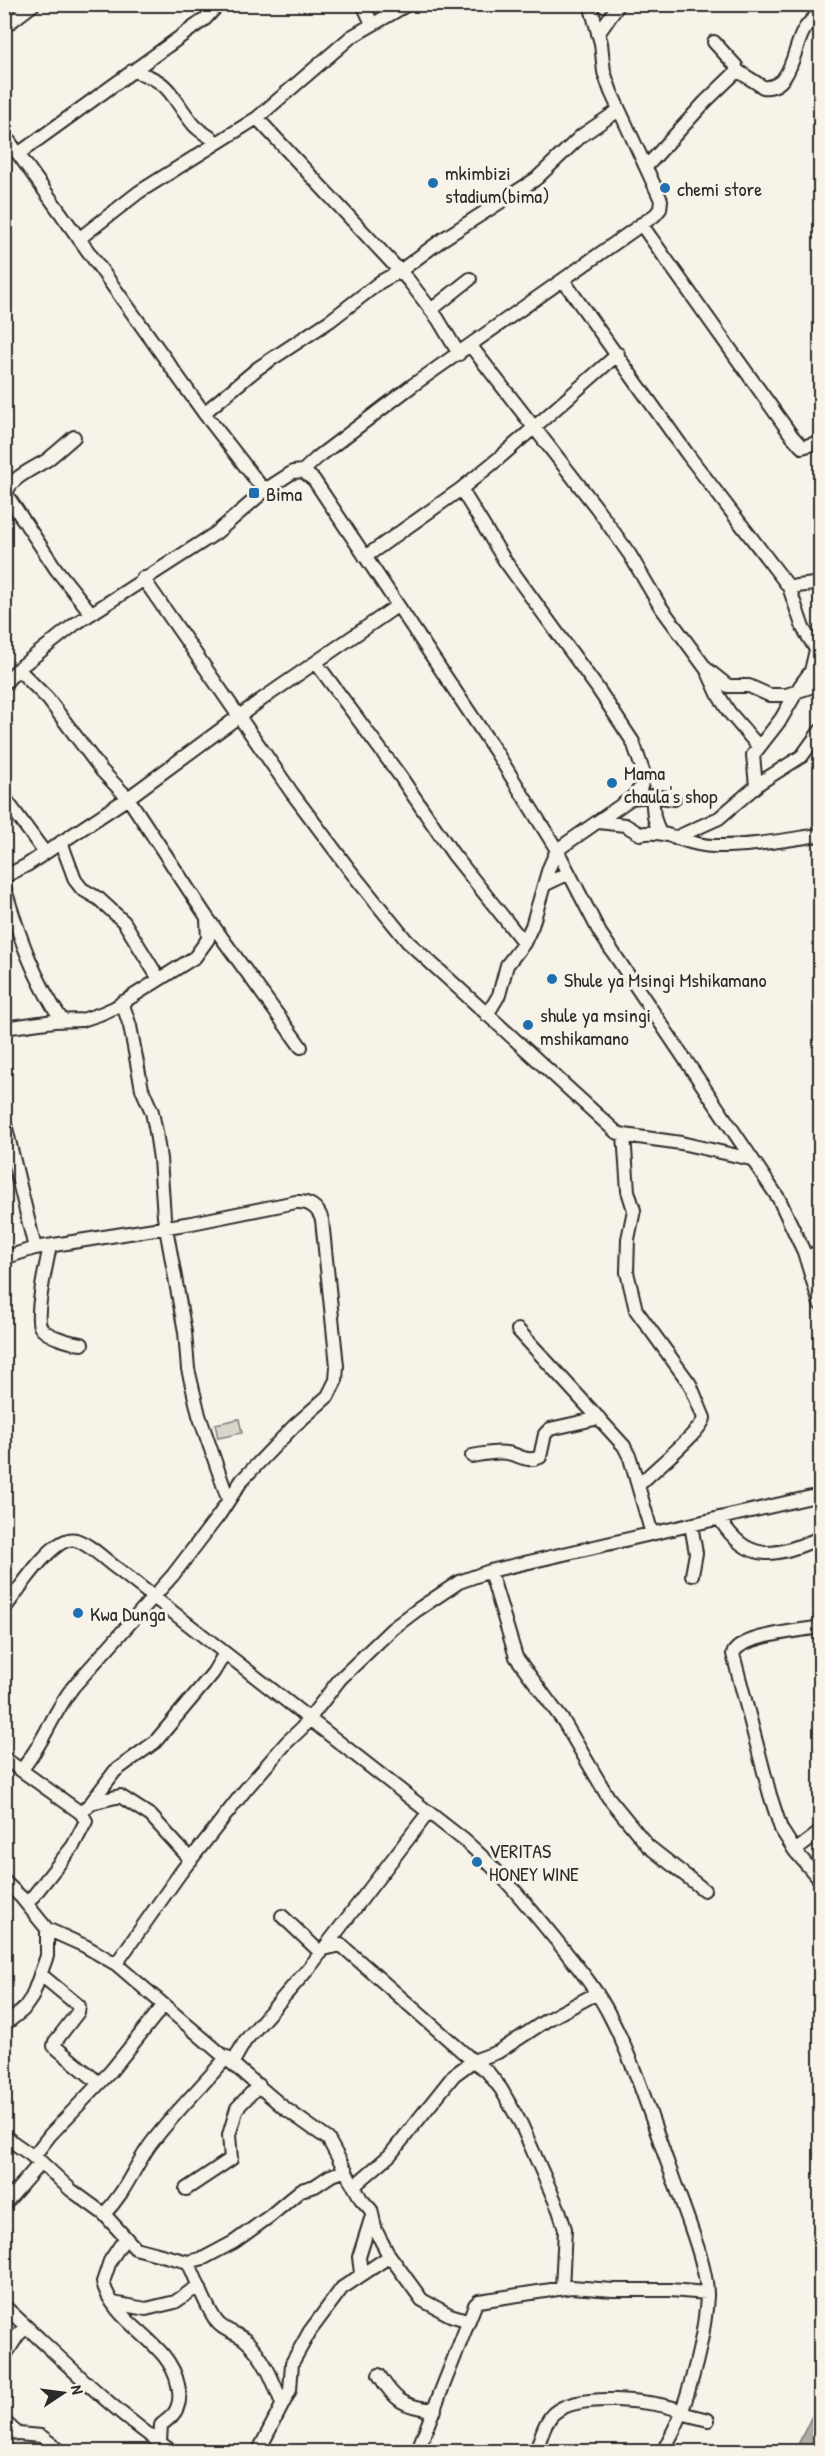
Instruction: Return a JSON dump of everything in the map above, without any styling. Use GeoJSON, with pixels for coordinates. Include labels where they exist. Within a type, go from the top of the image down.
{"type":"FeatureCollection","features":[{"type":"Feature","properties":{"kind":"street"},"geometry":{"type":"LineString","coordinates":[[4,27],[34,4]]}},
{"type":"Feature","properties":{"kind":"street"},"geometry":{"type":"LineString","coordinates":[[18,154],[205,18],[219,4]]}},
{"type":"Feature","properties":{"kind":"street"},"geometry":{"type":"LineString","coordinates":[[363,4],[372,24]]}},
{"type":"Feature","properties":{"kind":"street"},"geometry":{"type":"LineString","coordinates":[[80,238],[139,192],[257,118],[334,50],[372,24],[408,4]]}},
{"type":"Feature","properties":{"kind":"street"},"geometry":{"type":"LineString","coordinates":[[4,684],[18,669],[91,613],[216,533],[268,488],[293,472],[303,471],[413,385],[655,215],[661,203],[604,72],[590,4]]}},
{"type":"Feature","properties":{"kind":"street"},"geometry":{"type":"LineString","coordinates":[[598,34],[619,4]]}},
{"type":"Feature","properties":{"kind":"street"},"geometry":{"type":"LineString","coordinates":[[736,72],[763,87],[776,86],[785,76],[803,31],[820,12]]}},
{"type":"Feature","properties":{"kind":"street"},"geometry":{"type":"LineString","coordinates":[[645,167],[691,116],[736,72],[736,66],[714,42]]}},
{"type":"Feature","properties":{"kind":"street"},"geometry":{"type":"LineString","coordinates":[[132,71],[155,78],[166,86],[195,125],[217,142]]}},
{"type":"Feature","properties":{"kind":"street"},"geometry":{"type":"LineString","coordinates":[[204,413],[258,368],[331,320],[380,282],[400,271],[443,239],[536,179],[581,136],[619,110]]}},
{"type":"Feature","properties":{"kind":"street"},"geometry":{"type":"LineString","coordinates":[[257,118],[400,271],[431,310],[459,354]]}},
{"type":"Feature","properties":{"kind":"street"},"geometry":{"type":"LineString","coordinates":[[4,134],[204,413],[260,485],[268,488]]}},
{"type":"Feature","properties":{"kind":"street"},"geometry":{"type":"LineString","coordinates":[[641,224],[792,436],[802,447],[820,442]]}},
{"type":"Feature","properties":{"kind":"street"},"geometry":{"type":"LineString","coordinates":[[431,310],[470,279]]}},
{"type":"Feature","properties":{"kind":"street"},"geometry":{"type":"LineString","coordinates":[[563,280],[688,455],[789,587],[802,628],[818,653],[813,667],[797,690],[784,715],[753,755],[756,786]]}},
{"type":"Feature","properties":{"kind":"street"},"geometry":{"type":"LineString","coordinates":[[470,345],[608,523],[660,606],[707,670],[718,696],[759,747]]}},
{"type":"Feature","properties":{"kind":"street"},"geometry":{"type":"LineString","coordinates":[[365,557],[461,489],[618,354]]}},
{"type":"Feature","properties":{"kind":"street"},"geometry":{"type":"LineString","coordinates":[[74,437],[49,459],[21,477],[8,488],[6,494],[56,569],[91,613]]}},
{"type":"Feature","properties":{"kind":"street"},"geometry":{"type":"LineString","coordinates":[[303,471],[314,480],[484,734],[557,850],[600,933],[779,1199],[795,1230],[820,1305]]}},
{"type":"Feature","properties":{"kind":"street"},"geometry":{"type":"LineString","coordinates":[[461,489],[504,561],[598,689],[633,742],[644,774],[641,787],[631,798],[557,850],[534,921],[524,944],[507,965],[499,995],[487,1015]]}},
{"type":"Feature","properties":{"kind":"street"},"geometry":{"type":"LineString","coordinates":[[144,578],[319,830],[407,941],[616,1132],[681,1143],[751,1159]]}},
{"type":"Feature","properties":{"kind":"street"},"geometry":{"type":"LineString","coordinates":[[789,587],[820,585]]}},
{"type":"Feature","properties":{"kind":"street"},"geometry":{"type":"LineString","coordinates":[[4,877],[128,798],[397,606]]}},
{"type":"Feature","properties":{"kind":"street"},"geometry":{"type":"LineString","coordinates":[[317,664],[418,800],[453,854],[524,944]]}},
{"type":"Feature","properties":{"kind":"street"},"geometry":{"type":"LineString","coordinates":[[18,669],[48,699],[102,771],[128,798],[207,916],[301,1047]]}},
{"type":"Feature","properties":{"kind":"street"},"geometry":{"type":"LineString","coordinates":[[707,670],[732,688],[749,686],[769,695],[786,695],[820,684]]}},
{"type":"Feature","properties":{"kind":"street"},"geometry":{"type":"LineString","coordinates":[[675,838],[699,825],[716,820],[756,786],[802,756],[820,731]]}},
{"type":"Feature","properties":{"kind":"street"},"geometry":{"type":"LineString","coordinates":[[631,798],[652,796],[674,799]]}},
{"type":"Feature","properties":{"kind":"street"},"geometry":{"type":"LineString","coordinates":[[652,796],[654,817],[659,832]]}},
{"type":"Feature","properties":{"kind":"street"},"geometry":{"type":"LineString","coordinates":[[4,797],[45,853]]}},
{"type":"Feature","properties":{"kind":"street"},"geometry":{"type":"LineString","coordinates":[[598,822],[625,825],[640,834],[659,832],[713,846],[765,844],[820,835]]}},
{"type":"Feature","properties":{"kind":"street"},"geometry":{"type":"LineString","coordinates":[[62,842],[75,880],[82,889],[99,899],[124,922],[159,979]]}},
{"type":"Feature","properties":{"kind":"street"},"geometry":{"type":"LineString","coordinates":[[544,885],[569,873]]}},
{"type":"Feature","properties":{"kind":"street"},"geometry":{"type":"LineString","coordinates":[[4,886],[30,960],[62,1020]]}},
{"type":"Feature","properties":{"kind":"street"},"geometry":{"type":"LineString","coordinates":[[4,1028],[62,1020],[87,1020],[114,1008],[195,957],[208,939],[207,916]]}},
{"type":"Feature","properties":{"kind":"street"},"geometry":{"type":"LineString","coordinates":[[122,1002],[130,1026],[142,1089],[152,1112],[156,1132],[167,1227],[185,1332],[185,1356],[199,1415],[228,1499]]}},
{"type":"Feature","properties":{"kind":"street"},"geometry":{"type":"LineString","coordinates":[[4,1120],[35,1248]]}},
{"type":"Feature","properties":{"kind":"street"},"geometry":{"type":"LineString","coordinates":[[624,1135],[628,1191],[634,1210],[628,1239],[626,1266],[632,1300],[636,1310],[690,1384],[704,1418],[699,1429],[639,1485]]}},
{"type":"Feature","properties":{"kind":"street"},"geometry":{"type":"LineString","coordinates":[[4,1258],[35,1248],[167,1227],[302,1201],[313,1206],[322,1220],[334,1325],[336,1380],[327,1396],[273,1447],[228,1499],[194,1549],[73,1687],[56,1712],[40,1748],[22,1769]]}},
{"type":"Feature","properties":{"kind":"street"},"geometry":{"type":"LineString","coordinates":[[51,1246],[39,1324],[43,1330],[63,1340],[82,1344]]}},
{"type":"Feature","properties":{"kind":"street"},"geometry":{"type":"LineString","coordinates":[[806,1259],[820,1250]]}},
{"type":"Feature","properties":{"kind":"street"},"geometry":{"type":"LineString","coordinates":[[518,1330],[628,1452],[652,1534]]}},
{"type":"Feature","properties":{"kind":"street"},"geometry":{"type":"LineString","coordinates":[[472,1456],[506,1453],[535,1460],[540,1457],[545,1434],[550,1429],[598,1418]]}},
{"type":"Feature","properties":{"kind":"street"},"geometry":{"type":"LineString","coordinates":[[116,1964],[145,1920],[246,1789],[309,1719],[340,1679],[392,1629],[459,1582],[490,1571],[820,1495]]}},
{"type":"Feature","properties":{"kind":"street"},"geometry":{"type":"LineString","coordinates":[[719,1518],[735,1541],[757,1553],[800,1547],[820,1538]]}},
{"type":"Feature","properties":{"kind":"street"},"geometry":{"type":"LineString","coordinates":[[691,1525],[696,1553],[692,1575]]}},
{"type":"Feature","properties":{"kind":"street"},"geometry":{"type":"LineString","coordinates":[[4,1609],[52,1548],[64,1541],[76,1540],[95,1552],[479,1854],[506,1880],[597,1993],[621,2038],[645,2097],[694,2242],[707,2293],[705,2315],[682,2412],[663,2451]]}},
{"type":"Feature","properties":{"kind":"street"},"geometry":{"type":"LineString","coordinates":[[490,1571],[516,1657],[564,1722],[608,1797],[648,1846],[704,1890]]}},
{"type":"Feature","properties":{"kind":"street"},"geometry":{"type":"LineString","coordinates":[[820,1627],[750,1641],[738,1646],[733,1654],[781,1829],[795,1851],[820,1880]]}},
{"type":"Feature","properties":{"kind":"street"},"geometry":{"type":"LineString","coordinates":[[81,1813],[115,1771],[155,1742],[213,1673],[225,1653]]}},
{"type":"Feature","properties":{"kind":"street"},"geometry":{"type":"LineString","coordinates":[[6,1763],[22,1769],[81,1813],[86,1821],[84,1828],[66,1855],[27,1904]]}},
{"type":"Feature","properties":{"kind":"street"},"geometry":{"type":"LineString","coordinates":[[91,1803],[120,1796],[151,1816],[191,1860]]}},
{"type":"Feature","properties":{"kind":"street"},"geometry":{"type":"LineString","coordinates":[[104,2214],[127,2186],[136,2164],[160,2132],[230,2059],[323,1951],[337,1929],[428,1813]]}},
{"type":"Feature","properties":{"kind":"street"},"geometry":{"type":"LineString","coordinates":[[795,1851],[820,1832]]}},
{"type":"Feature","properties":{"kind":"street"},"geometry":{"type":"LineString","coordinates":[[4,1881],[47,1929],[85,1946],[116,1964],[163,2006],[230,2059],[283,2107],[328,2139],[372,2215],[376,2231],[390,2256],[422,2300],[450,2315],[463,2319],[470,2318]]}},
{"type":"Feature","properties":{"kind":"street"},"geometry":{"type":"LineString","coordinates":[[282,1916],[323,1951]]}},
{"type":"Feature","properties":{"kind":"street"},"geometry":{"type":"LineString","coordinates":[[4,2025],[26,2006],[32,1997],[47,1956],[47,1929]]}},
{"type":"Feature","properties":{"kind":"street"},"geometry":{"type":"LineString","coordinates":[[337,1929],[341,1945],[487,2071],[501,2089],[520,2124],[559,2210],[565,2229],[562,2288]]}},
{"type":"Feature","properties":{"kind":"street"},"geometry":{"type":"LineString","coordinates":[[323,1951],[341,1945]]}},
{"type":"Feature","properties":{"kind":"street"},"geometry":{"type":"LineString","coordinates":[[40,1974],[79,2007],[78,2012],[54,2042],[54,2046],[99,2083]]}},
{"type":"Feature","properties":{"kind":"street"},"geometry":{"type":"LineString","coordinates":[[354,2186],[390,2155],[454,2075],[473,2061],[507,2047],[547,2020],[597,1993]]}},
{"type":"Feature","properties":{"kind":"street"},"geometry":{"type":"LineString","coordinates":[[4,2205],[37,2160],[50,2135],[99,2083],[163,2006]]}},
{"type":"Feature","properties":{"kind":"street"},"geometry":{"type":"LineString","coordinates":[[186,2189],[231,2159],[229,2135],[237,2108],[259,2085]]}},
{"type":"Feature","properties":{"kind":"street"},"geometry":{"type":"LineString","coordinates":[[4,2136],[104,2214],[135,2248],[188,2262],[204,2258],[234,2242],[301,2190],[315,2186],[330,2176],[346,2170]]}},
{"type":"Feature","properties":{"kind":"street"},"geometry":{"type":"LineString","coordinates":[[362,2273],[358,2257],[372,2215]]}},
{"type":"Feature","properties":{"kind":"street"},"geometry":{"type":"LineString","coordinates":[[125,2238],[103,2278],[104,2285],[113,2303],[145,2337],[165,2354],[176,2375],[179,2403],[174,2414],[161,2425],[163,2448]]}},
{"type":"Feature","properties":{"kind":"street"},"geometry":{"type":"LineString","coordinates":[[258,2451],[291,2386],[292,2363],[302,2344],[342,2288],[390,2256]]}},
{"type":"Feature","properties":{"kind":"street"},"geometry":{"type":"LineString","coordinates":[[188,2262],[206,2305],[221,2327],[241,2337],[254,2350],[271,2376],[282,2404]]}},
{"type":"Feature","properties":{"kind":"street"},"geometry":{"type":"LineString","coordinates":[[113,2303],[146,2309],[175,2302],[200,2288]]}},
{"type":"Feature","properties":{"kind":"street"},"geometry":{"type":"LineString","coordinates":[[417,2451],[475,2305],[482,2300],[562,2288],[707,2293]]}},
{"type":"Feature","properties":{"kind":"street"},"geometry":{"type":"LineString","coordinates":[[4,2306],[98,2393],[163,2448]]}},
{"type":"Feature","properties":{"kind":"street"},"geometry":{"type":"LineString","coordinates":[[4,2357],[18,2335],[26,2328]]}},
{"type":"Feature","properties":{"kind":"street"},"geometry":{"type":"LineString","coordinates":[[379,2374],[391,2393],[403,2404],[435,2409]]}},
{"type":"Feature","properties":{"kind":"street"},"geometry":{"type":"LineString","coordinates":[[536,2451],[549,2419],[555,2412],[578,2403],[610,2400],[648,2402],[669,2406],[708,2420]]}},
{"type":"Feature","properties":{"kind":"street"},"geometry":{"type":"LineString","coordinates":[[4,2421],[18,2433],[39,2436],[62,2451]]}},
{"type":"Feature","properties":{"kind":"street"},"geometry":{"type":"LineString","coordinates":[[4,2446],[6,2451]]}},
{"type":"Feature","properties":{"kind":"shaded area"},"geometry":{"type":"Polygon","coordinates":[[[239,1419],[242,1433],[218,1438],[215,1424],[239,1419]]]}},
{"type":"Feature","properties":{"kind":"shaded area"},"geometry":{"type":"Polygon","coordinates":[[[820,2399],[820,2451],[795,2451],[820,2399]]]}},
{"type":"Feature","properties":{"kind":"place","name":"mkimbizi stadium(bima)"},"geometry":{"type":"Point","coordinates":[433,183]}},
{"type":"Feature","properties":{"kind":"place","name":"chemi store"},"geometry":{"type":"Point","coordinates":[665,188]}},
{"type":"Feature","properties":{"kind":"place","name":"Bima"},"geometry":{"type":"Point","coordinates":[254,493]}},
{"type":"Feature","properties":{"kind":"place","name":"Mama chaula's shop"},"geometry":{"type":"Point","coordinates":[612,783]}},
{"type":"Feature","properties":{"kind":"place","name":"Shule ya Msingi Mshikamano"},"geometry":{"type":"Point","coordinates":[552,979]}},
{"type":"Feature","properties":{"kind":"place","name":"shule ya msingi mshikamano"},"geometry":{"type":"Point","coordinates":[528,1025]}},
{"type":"Feature","properties":{"kind":"place","name":"Kwa Dunga"},"geometry":{"type":"Point","coordinates":[78,1613]}},
{"type":"Feature","properties":{"kind":"place","name":"VERITAS HONEY WINE"},"geometry":{"type":"Point","coordinates":[477,1862]}}]}
